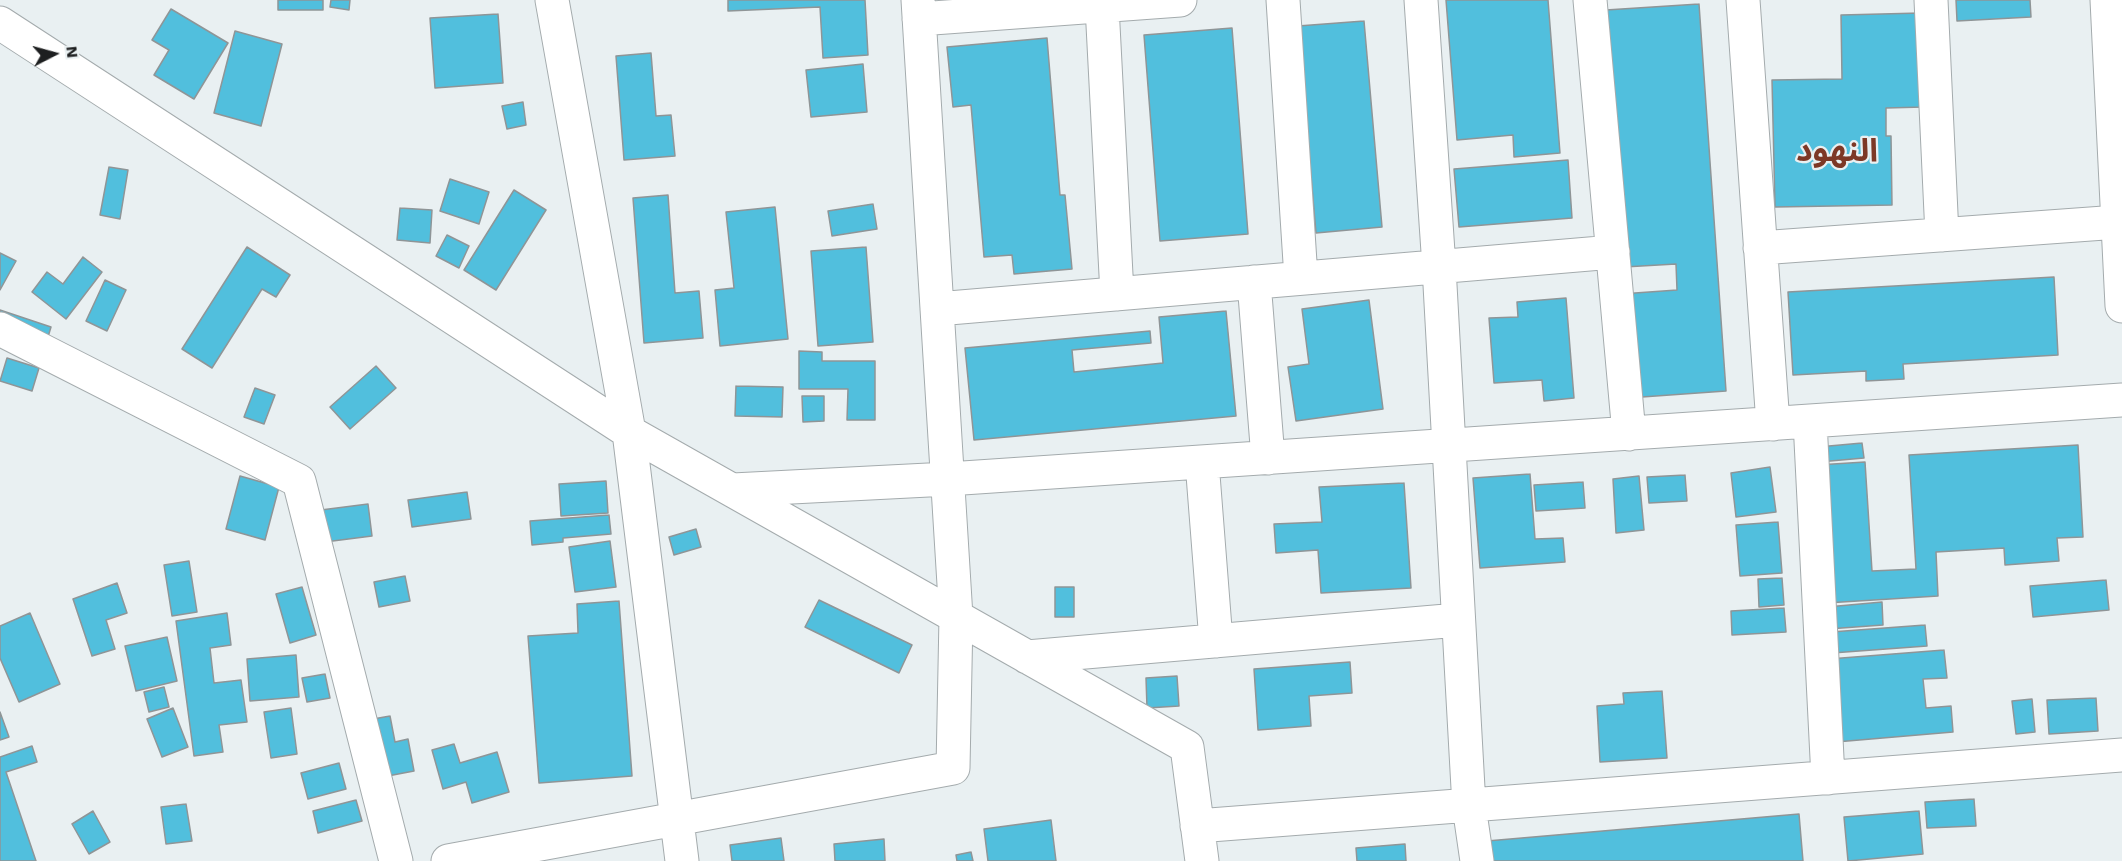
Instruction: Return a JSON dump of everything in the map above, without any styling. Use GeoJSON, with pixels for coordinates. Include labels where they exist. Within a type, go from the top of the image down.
{"type":"FeatureCollection","features":[{"type":"Feature","properties":{"kind":"street"},"geometry":{"type":"LineString","coordinates":[[552,0],[629,432],[682,861]]}},
{"type":"Feature","properties":{"kind":"street"},"geometry":{"type":"LineString","coordinates":[[448,861],[953,768],[956,617],[918,9],[1102,6],[1180,0]]}},
{"type":"Feature","properties":{"kind":"street"},"geometry":{"type":"LineString","coordinates":[[1283,0],[1301,278]]}},
{"type":"Feature","properties":{"kind":"street"},"geometry":{"type":"LineString","coordinates":[[1421,0],[1439,266],[1469,806],[1477,861]]}},
{"type":"Feature","properties":{"kind":"street"},"geometry":{"type":"LineString","coordinates":[[1590,0],[1629,434]]}},
{"type":"Feature","properties":{"kind":"street"},"geometry":{"type":"LineString","coordinates":[[1743,0],[1773,424]]}},
{"type":"Feature","properties":{"kind":"street"},"geometry":{"type":"LineString","coordinates":[[1931,0],[1942,235]]}},
{"type":"Feature","properties":{"kind":"street"},"geometry":{"type":"LineString","coordinates":[[2107,0],[2122,306]]}},
{"type":"Feature","properties":{"kind":"street"},"geometry":{"type":"LineString","coordinates":[[1102,6],[1117,294]]}},
{"type":"Feature","properties":{"kind":"street"},"geometry":{"type":"LineString","coordinates":[[0,23],[629,432],[1187,747],[1202,861]]}},
{"type":"Feature","properties":{"kind":"street"},"geometry":{"type":"LineString","coordinates":[[1760,248],[2118,222]]}},
{"type":"Feature","properties":{"kind":"street"},"geometry":{"type":"LineString","coordinates":[[937,309],[1613,252]]}},
{"type":"Feature","properties":{"kind":"street"},"geometry":{"type":"LineString","coordinates":[[1254,282],[1268,458]]}},
{"type":"Feature","properties":{"kind":"street"},"geometry":{"type":"LineString","coordinates":[[0,329],[299,480],[396,861]]}},
{"type":"Feature","properties":{"kind":"street"},"geometry":{"type":"LineString","coordinates":[[733,490],[948,479],[2122,400]]}},
{"type":"Feature","properties":{"kind":"street"},"geometry":{"type":"LineString","coordinates":[[1810,421],[1828,778]]}},
{"type":"Feature","properties":{"kind":"street"},"geometry":{"type":"LineString","coordinates":[[1202,462],[1216,641]]}},
{"type":"Feature","properties":{"kind":"street"},"geometry":{"type":"LineString","coordinates":[[1027,657],[1458,620]]}},
{"type":"Feature","properties":{"kind":"street"},"geometry":{"type":"LineString","coordinates":[[1197,826],[2122,755]]}},
{"type":"Feature","properties":{"kind":"building"},"geometry":{"type":"Polygon","coordinates":[[[278,0],[323,0],[323,10],[278,10],[278,0]]]}},
{"type":"Feature","properties":{"kind":"building"},"geometry":{"type":"Polygon","coordinates":[[[331,0],[350,0],[349,10],[330,7],[331,0]]]}},
{"type":"Feature","properties":{"kind":"building"},"geometry":{"type":"Polygon","coordinates":[[[728,0],[865,0],[868,55],[823,58],[820,7],[728,11],[728,0]]]}},
{"type":"Feature","properties":{"kind":"building"},"geometry":{"type":"Polygon","coordinates":[[[1446,0],[1548,0],[1560,153],[1514,157],[1513,135],[1457,140],[1446,0]]]}},
{"type":"Feature","properties":{"kind":"building"},"geometry":{"type":"Polygon","coordinates":[[[1956,0],[2030,0],[2031,17],[1957,21],[1956,0]]]}},
{"type":"Feature","properties":{"kind":"building"},"geometry":{"type":"Polygon","coordinates":[[[1699,4],[1726,391],[1628,398],[1621,294],[1677,290],[1676,264],[1624,267],[1606,10],[1699,4]]]}},
{"type":"Feature","properties":{"kind":"building"},"geometry":{"type":"Polygon","coordinates":[[[171,9],[228,43],[194,99],[154,75],[169,50],[152,40],[171,9]]]}},
{"type":"Feature","properties":{"kind":"building"},"geometry":{"type":"Polygon","coordinates":[[[1921,13],[1923,107],[1886,108],[1886,136],[1891,136],[1892,205],[1775,207],[1772,80],[1842,79],[1841,15],[1921,13]]]}},
{"type":"Feature","properties":{"kind":"building"},"geometry":{"type":"Polygon","coordinates":[[[498,14],[503,83],[435,88],[430,18],[498,14]]]}},
{"type":"Feature","properties":{"kind":"building"},"geometry":{"type":"Polygon","coordinates":[[[1364,21],[1382,227],[1316,233],[1298,26],[1364,21]]]}},
{"type":"Feature","properties":{"kind":"building"},"geometry":{"type":"Polygon","coordinates":[[[1232,28],[1248,234],[1160,241],[1144,35],[1232,28]]]}},
{"type":"Feature","properties":{"kind":"building"},"geometry":{"type":"Polygon","coordinates":[[[235,31],[282,44],[261,126],[214,113],[235,31]]]}},
{"type":"Feature","properties":{"kind":"building"},"geometry":{"type":"Polygon","coordinates":[[[1047,38],[1060,195],[1065,195],[1072,269],[1014,274],[1012,255],[984,257],[971,105],[953,107],[947,47],[1047,38]]]}},
{"type":"Feature","properties":{"kind":"building"},"geometry":{"type":"Polygon","coordinates":[[[651,53],[656,116],[671,115],[675,156],[624,160],[616,56],[651,53]]]}},
{"type":"Feature","properties":{"kind":"building"},"geometry":{"type":"Polygon","coordinates":[[[863,64],[867,112],[811,117],[806,70],[863,64]]]}},
{"type":"Feature","properties":{"kind":"building"},"geometry":{"type":"Polygon","coordinates":[[[523,102],[526,125],[507,129],[502,106],[523,102]]]}},
{"type":"Feature","properties":{"kind":"building"},"geometry":{"type":"Polygon","coordinates":[[[1568,160],[1572,218],[1459,227],[1454,169],[1568,160]]]}},
{"type":"Feature","properties":{"kind":"building"},"geometry":{"type":"Polygon","coordinates":[[[109,167],[128,170],[120,219],[100,215],[109,167]]]}},
{"type":"Feature","properties":{"kind":"building"},"geometry":{"type":"Polygon","coordinates":[[[450,179],[489,192],[479,224],[440,211],[450,179]]]}},
{"type":"Feature","properties":{"kind":"building"},"geometry":{"type":"Polygon","coordinates":[[[514,190],[546,210],[496,290],[464,270],[514,190]]]}},
{"type":"Feature","properties":{"kind":"building"},"geometry":{"type":"Polygon","coordinates":[[[668,195],[675,293],[699,291],[703,338],[644,343],[633,198],[668,195]]]}},
{"type":"Feature","properties":{"kind":"building"},"geometry":{"type":"Polygon","coordinates":[[[873,204],[877,229],[832,236],[828,211],[873,204]]]}},
{"type":"Feature","properties":{"kind":"building"},"geometry":{"type":"Polygon","coordinates":[[[775,207],[788,339],[720,346],[715,290],[734,288],[726,212],[775,207]]]}},
{"type":"Feature","properties":{"kind":"building"},"geometry":{"type":"Polygon","coordinates":[[[400,208],[432,210],[430,243],[397,240],[400,208]]]}},
{"type":"Feature","properties":{"kind":"building"},"geometry":{"type":"Polygon","coordinates":[[[447,235],[469,246],[459,268],[436,256],[447,235]]]}},
{"type":"Feature","properties":{"kind":"building"},"geometry":{"type":"Polygon","coordinates":[[[247,247],[290,275],[276,297],[262,289],[212,368],[182,349],[247,247]]]}},
{"type":"Feature","properties":{"kind":"building"},"geometry":{"type":"Polygon","coordinates":[[[866,247],[873,342],[818,346],[811,251],[866,247]]]}},
{"type":"Feature","properties":{"kind":"building"},"geometry":{"type":"Polygon","coordinates":[[[0,253],[16,261],[0,290],[0,253]]]}},
{"type":"Feature","properties":{"kind":"building"},"geometry":{"type":"Polygon","coordinates":[[[83,257],[102,272],[66,319],[32,292],[47,272],[63,284],[83,257]]]}},
{"type":"Feature","properties":{"kind":"building"},"geometry":{"type":"Polygon","coordinates":[[[2054,277],[2058,355],[1903,364],[1904,379],[1866,381],[1866,371],[1793,375],[1788,292],[2054,277]]]}},
{"type":"Feature","properties":{"kind":"building"},"geometry":{"type":"Polygon","coordinates":[[[105,280],[126,290],[107,331],[86,321],[105,280]]]}},
{"type":"Feature","properties":{"kind":"building"},"geometry":{"type":"Polygon","coordinates":[[[1566,298],[1574,398],[1544,401],[1542,380],[1494,383],[1489,318],[1518,317],[1517,302],[1566,298]]]}},
{"type":"Feature","properties":{"kind":"building"},"geometry":{"type":"Polygon","coordinates":[[[1369,300],[1383,409],[1296,421],[1288,367],[1309,364],[1302,309],[1369,300]]]}},
{"type":"Feature","properties":{"kind":"building"},"geometry":{"type":"Polygon","coordinates":[[[0,310],[51,327],[42,357],[0,342],[0,310]]]}},
{"type":"Feature","properties":{"kind":"building"},"geometry":{"type":"Polygon","coordinates":[[[1226,311],[1236,416],[974,440],[965,348],[1150,331],[1151,343],[1072,350],[1074,372],[1163,363],[1159,317],[1226,311]]]}},
{"type":"Feature","properties":{"kind":"building"},"geometry":{"type":"Polygon","coordinates":[[[799,351],[822,352],[822,361],[875,361],[875,420],[847,420],[848,389],[799,389],[799,351]]]}},
{"type":"Feature","properties":{"kind":"building"},"geometry":{"type":"Polygon","coordinates":[[[7,358],[39,368],[32,391],[0,381],[7,358]]]}},
{"type":"Feature","properties":{"kind":"building"},"geometry":{"type":"Polygon","coordinates":[[[376,366],[396,388],[350,429],[330,407],[376,366]]]}},
{"type":"Feature","properties":{"kind":"building"},"geometry":{"type":"Polygon","coordinates":[[[736,386],[783,387],[782,417],[735,416],[736,386]]]}},
{"type":"Feature","properties":{"kind":"building"},"geometry":{"type":"Polygon","coordinates":[[[255,388],[275,395],[264,424],[244,417],[255,388]]]}},
{"type":"Feature","properties":{"kind":"building"},"geometry":{"type":"Polygon","coordinates":[[[802,396],[824,396],[824,421],[803,422],[802,396]]]}},
{"type":"Feature","properties":{"kind":"building"},"geometry":{"type":"Polygon","coordinates":[[[1862,443],[1864,458],[1819,462],[1818,447],[1862,443]]]}},
{"type":"Feature","properties":{"kind":"building"},"geometry":{"type":"Polygon","coordinates":[[[2078,445],[2083,537],[2057,538],[2059,561],[2005,565],[2004,548],[1936,552],[1938,596],[1826,603],[1817,465],[1865,462],[1872,571],[1916,569],[1909,455],[2078,445]]]}},
{"type":"Feature","properties":{"kind":"building"},"geometry":{"type":"Polygon","coordinates":[[[1770,467],[1776,512],[1736,517],[1731,473],[1770,467]]]}},
{"type":"Feature","properties":{"kind":"building"},"geometry":{"type":"Polygon","coordinates":[[[1530,474],[1535,539],[1563,538],[1565,562],[1480,568],[1473,478],[1530,474]]]}},
{"type":"Feature","properties":{"kind":"building"},"geometry":{"type":"Polygon","coordinates":[[[1685,475],[1687,501],[1649,503],[1647,477],[1685,475]]]}},
{"type":"Feature","properties":{"kind":"building"},"geometry":{"type":"Polygon","coordinates":[[[240,476],[279,487],[265,540],[226,529],[240,476]]]}},
{"type":"Feature","properties":{"kind":"building"},"geometry":{"type":"Polygon","coordinates":[[[1639,476],[1644,530],[1616,533],[1613,479],[1639,476]]]}},
{"type":"Feature","properties":{"kind":"building"},"geometry":{"type":"Polygon","coordinates":[[[606,481],[608,513],[561,516],[559,484],[606,481]]]}},
{"type":"Feature","properties":{"kind":"building"},"geometry":{"type":"Polygon","coordinates":[[[1583,482],[1585,508],[1536,511],[1534,485],[1583,482]]]}},
{"type":"Feature","properties":{"kind":"building"},"geometry":{"type":"Polygon","coordinates":[[[1404,483],[1411,588],[1321,593],[1318,550],[1276,553],[1274,524],[1322,522],[1319,487],[1404,483]]]}},
{"type":"Feature","properties":{"kind":"building"},"geometry":{"type":"Polygon","coordinates":[[[467,492],[471,519],[412,527],[408,500],[467,492]]]}},
{"type":"Feature","properties":{"kind":"building"},"geometry":{"type":"Polygon","coordinates":[[[368,504],[372,536],[317,543],[313,511],[368,504]]]}},
{"type":"Feature","properties":{"kind":"building"},"geometry":{"type":"Polygon","coordinates":[[[609,515],[611,534],[563,538],[563,542],[532,545],[530,521],[609,515]]]}},
{"type":"Feature","properties":{"kind":"building"},"geometry":{"type":"Polygon","coordinates":[[[1778,522],[1782,573],[1740,576],[1736,525],[1778,522]]]}},
{"type":"Feature","properties":{"kind":"building"},"geometry":{"type":"Polygon","coordinates":[[[696,529],[701,547],[674,555],[669,537],[696,529]]]}},
{"type":"Feature","properties":{"kind":"building"},"geometry":{"type":"Polygon","coordinates":[[[610,541],[616,587],[575,592],[569,547],[610,541]]]}},
{"type":"Feature","properties":{"kind":"building"},"geometry":{"type":"Polygon","coordinates":[[[189,561],[197,612],[172,616],[164,565],[189,561]]]}},
{"type":"Feature","properties":{"kind":"building"},"geometry":{"type":"Polygon","coordinates":[[[405,576],[410,601],[379,607],[374,582],[405,576]]]}},
{"type":"Feature","properties":{"kind":"building"},"geometry":{"type":"Polygon","coordinates":[[[1782,578],[1784,605],[1759,607],[1758,579],[1782,578]]]}},
{"type":"Feature","properties":{"kind":"building"},"geometry":{"type":"Polygon","coordinates":[[[2106,580],[2109,610],[2033,617],[2030,586],[2106,580]]]}},
{"type":"Feature","properties":{"kind":"building"},"geometry":{"type":"Polygon","coordinates":[[[117,583],[127,613],[106,620],[115,649],[92,656],[73,599],[117,583]]]}},
{"type":"Feature","properties":{"kind":"building"},"geometry":{"type":"Polygon","coordinates":[[[302,587],[316,635],[290,643],[276,594],[302,587]]]}},
{"type":"Feature","properties":{"kind":"building"},"geometry":{"type":"Polygon","coordinates":[[[1055,587],[1074,587],[1074,617],[1055,617],[1055,587]]]}},
{"type":"Feature","properties":{"kind":"building"},"geometry":{"type":"Polygon","coordinates":[[[819,600],[912,645],[899,673],[805,627],[819,600]]]}},
{"type":"Feature","properties":{"kind":"building"},"geometry":{"type":"Polygon","coordinates":[[[619,601],[632,776],[539,783],[528,636],[578,633],[577,604],[619,601]]]}},
{"type":"Feature","properties":{"kind":"building"},"geometry":{"type":"Polygon","coordinates":[[[1882,602],[1883,625],[1828,629],[1827,607],[1882,602]]]}},
{"type":"Feature","properties":{"kind":"building"},"geometry":{"type":"Polygon","coordinates":[[[1784,608],[1786,632],[1732,635],[1731,611],[1784,608]]]}},
{"type":"Feature","properties":{"kind":"building"},"geometry":{"type":"Polygon","coordinates":[[[30,613],[60,684],[19,702],[0,658],[0,626],[30,613]]]}},
{"type":"Feature","properties":{"kind":"building"},"geometry":{"type":"Polygon","coordinates":[[[227,613],[231,645],[210,648],[214,683],[241,680],[247,722],[219,725],[223,752],[194,756],[176,621],[227,613]]]}},
{"type":"Feature","properties":{"kind":"building"},"geometry":{"type":"Polygon","coordinates":[[[1925,625],[1927,646],[1832,653],[1831,632],[1925,625]]]}},
{"type":"Feature","properties":{"kind":"building"},"geometry":{"type":"Polygon","coordinates":[[[167,637],[177,681],[136,691],[125,646],[167,637]]]}},
{"type":"Feature","properties":{"kind":"building"},"geometry":{"type":"Polygon","coordinates":[[[1944,650],[1947,678],[1923,679],[1926,708],[1951,706],[1953,732],[1836,742],[1829,659],[1944,650]]]}},
{"type":"Feature","properties":{"kind":"building"},"geometry":{"type":"Polygon","coordinates":[[[296,655],[299,697],[250,701],[247,659],[296,655]]]}},
{"type":"Feature","properties":{"kind":"building"},"geometry":{"type":"Polygon","coordinates":[[[1350,662],[1352,693],[1309,696],[1311,726],[1258,730],[1254,669],[1350,662]]]}},
{"type":"Feature","properties":{"kind":"building"},"geometry":{"type":"Polygon","coordinates":[[[325,674],[330,698],[307,702],[302,678],[325,674]]]}},
{"type":"Feature","properties":{"kind":"building"},"geometry":{"type":"Polygon","coordinates":[[[1177,676],[1179,706],[1147,708],[1146,678],[1177,676]]]}},
{"type":"Feature","properties":{"kind":"building"},"geometry":{"type":"Polygon","coordinates":[[[164,687],[169,707],[149,712],[144,692],[164,687]]]}},
{"type":"Feature","properties":{"kind":"building"},"geometry":{"type":"Polygon","coordinates":[[[1662,691],[1667,758],[1600,762],[1597,706],[1624,704],[1623,693],[1662,691]]]}},
{"type":"Feature","properties":{"kind":"building"},"geometry":{"type":"Polygon","coordinates":[[[2096,698],[2098,731],[2049,734],[2047,700],[2096,698]]]}},
{"type":"Feature","properties":{"kind":"building"},"geometry":{"type":"Polygon","coordinates":[[[2032,699],[2035,732],[2016,734],[2012,701],[2032,699]]]}},
{"type":"Feature","properties":{"kind":"building"},"geometry":{"type":"Polygon","coordinates":[[[173,708],[188,747],[162,757],[147,719],[173,708]]]}},
{"type":"Feature","properties":{"kind":"building"},"geometry":{"type":"Polygon","coordinates":[[[291,708],[297,754],[271,758],[264,712],[291,708]]]}},
{"type":"Feature","properties":{"kind":"building"},"geometry":{"type":"Polygon","coordinates":[[[0,712],[9,737],[0,740],[0,712]]]}},
{"type":"Feature","properties":{"kind":"building"},"geometry":{"type":"Polygon","coordinates":[[[390,716],[395,742],[408,739],[414,771],[372,779],[362,721],[390,716]]]}},
{"type":"Feature","properties":{"kind":"building"},"geometry":{"type":"Polygon","coordinates":[[[454,744],[460,763],[497,752],[509,792],[472,803],[466,782],[443,789],[432,750],[454,744]]]}},
{"type":"Feature","properties":{"kind":"building"},"geometry":{"type":"Polygon","coordinates":[[[32,746],[37,762],[6,772],[36,861],[0,861],[0,757],[32,746]]]}},
{"type":"Feature","properties":{"kind":"building"},"geometry":{"type":"Polygon","coordinates":[[[339,763],[346,789],[308,799],[301,773],[339,763]]]}},
{"type":"Feature","properties":{"kind":"building"},"geometry":{"type":"Polygon","coordinates":[[[1974,799],[1976,826],[1927,828],[1925,802],[1974,799]]]}},
{"type":"Feature","properties":{"kind":"building"},"geometry":{"type":"Polygon","coordinates":[[[356,800],[362,821],[318,833],[313,811],[356,800]]]}},
{"type":"Feature","properties":{"kind":"building"},"geometry":{"type":"Polygon","coordinates":[[[186,804],[192,841],[166,844],[161,807],[186,804]]]}},
{"type":"Feature","properties":{"kind":"building"},"geometry":{"type":"Polygon","coordinates":[[[93,811],[110,842],[89,854],[72,824],[93,811]]]}},
{"type":"Feature","properties":{"kind":"building"},"geometry":{"type":"Polygon","coordinates":[[[1919,811],[1923,854],[1848,861],[1844,817],[1919,811]]]}},
{"type":"Feature","properties":{"kind":"building"},"geometry":{"type":"Polygon","coordinates":[[[1799,814],[1803,861],[1489,861],[1487,841],[1799,814]]]}},
{"type":"Feature","properties":{"kind":"building"},"geometry":{"type":"Polygon","coordinates":[[[1051,820],[1056,861],[988,861],[984,829],[1051,820]]]}},
{"type":"Feature","properties":{"kind":"building"},"geometry":{"type":"Polygon","coordinates":[[[781,838],[784,861],[732,861],[730,845],[781,838]]]}},
{"type":"Feature","properties":{"kind":"building"},"geometry":{"type":"Polygon","coordinates":[[[884,839],[885,861],[835,861],[834,844],[884,839]]]}},
{"type":"Feature","properties":{"kind":"building"},"geometry":{"type":"Polygon","coordinates":[[[1405,844],[1406,861],[1357,861],[1356,848],[1405,844]]]}},
{"type":"Feature","properties":{"kind":"building"},"geometry":{"type":"Polygon","coordinates":[[[971,852],[973,861],[957,861],[956,855],[971,852]]]}},
{"type":"Feature","properties":{"kind":"district","name":"النهود"},"geometry":{"type":"Point","coordinates":[1837,152]}}]}
